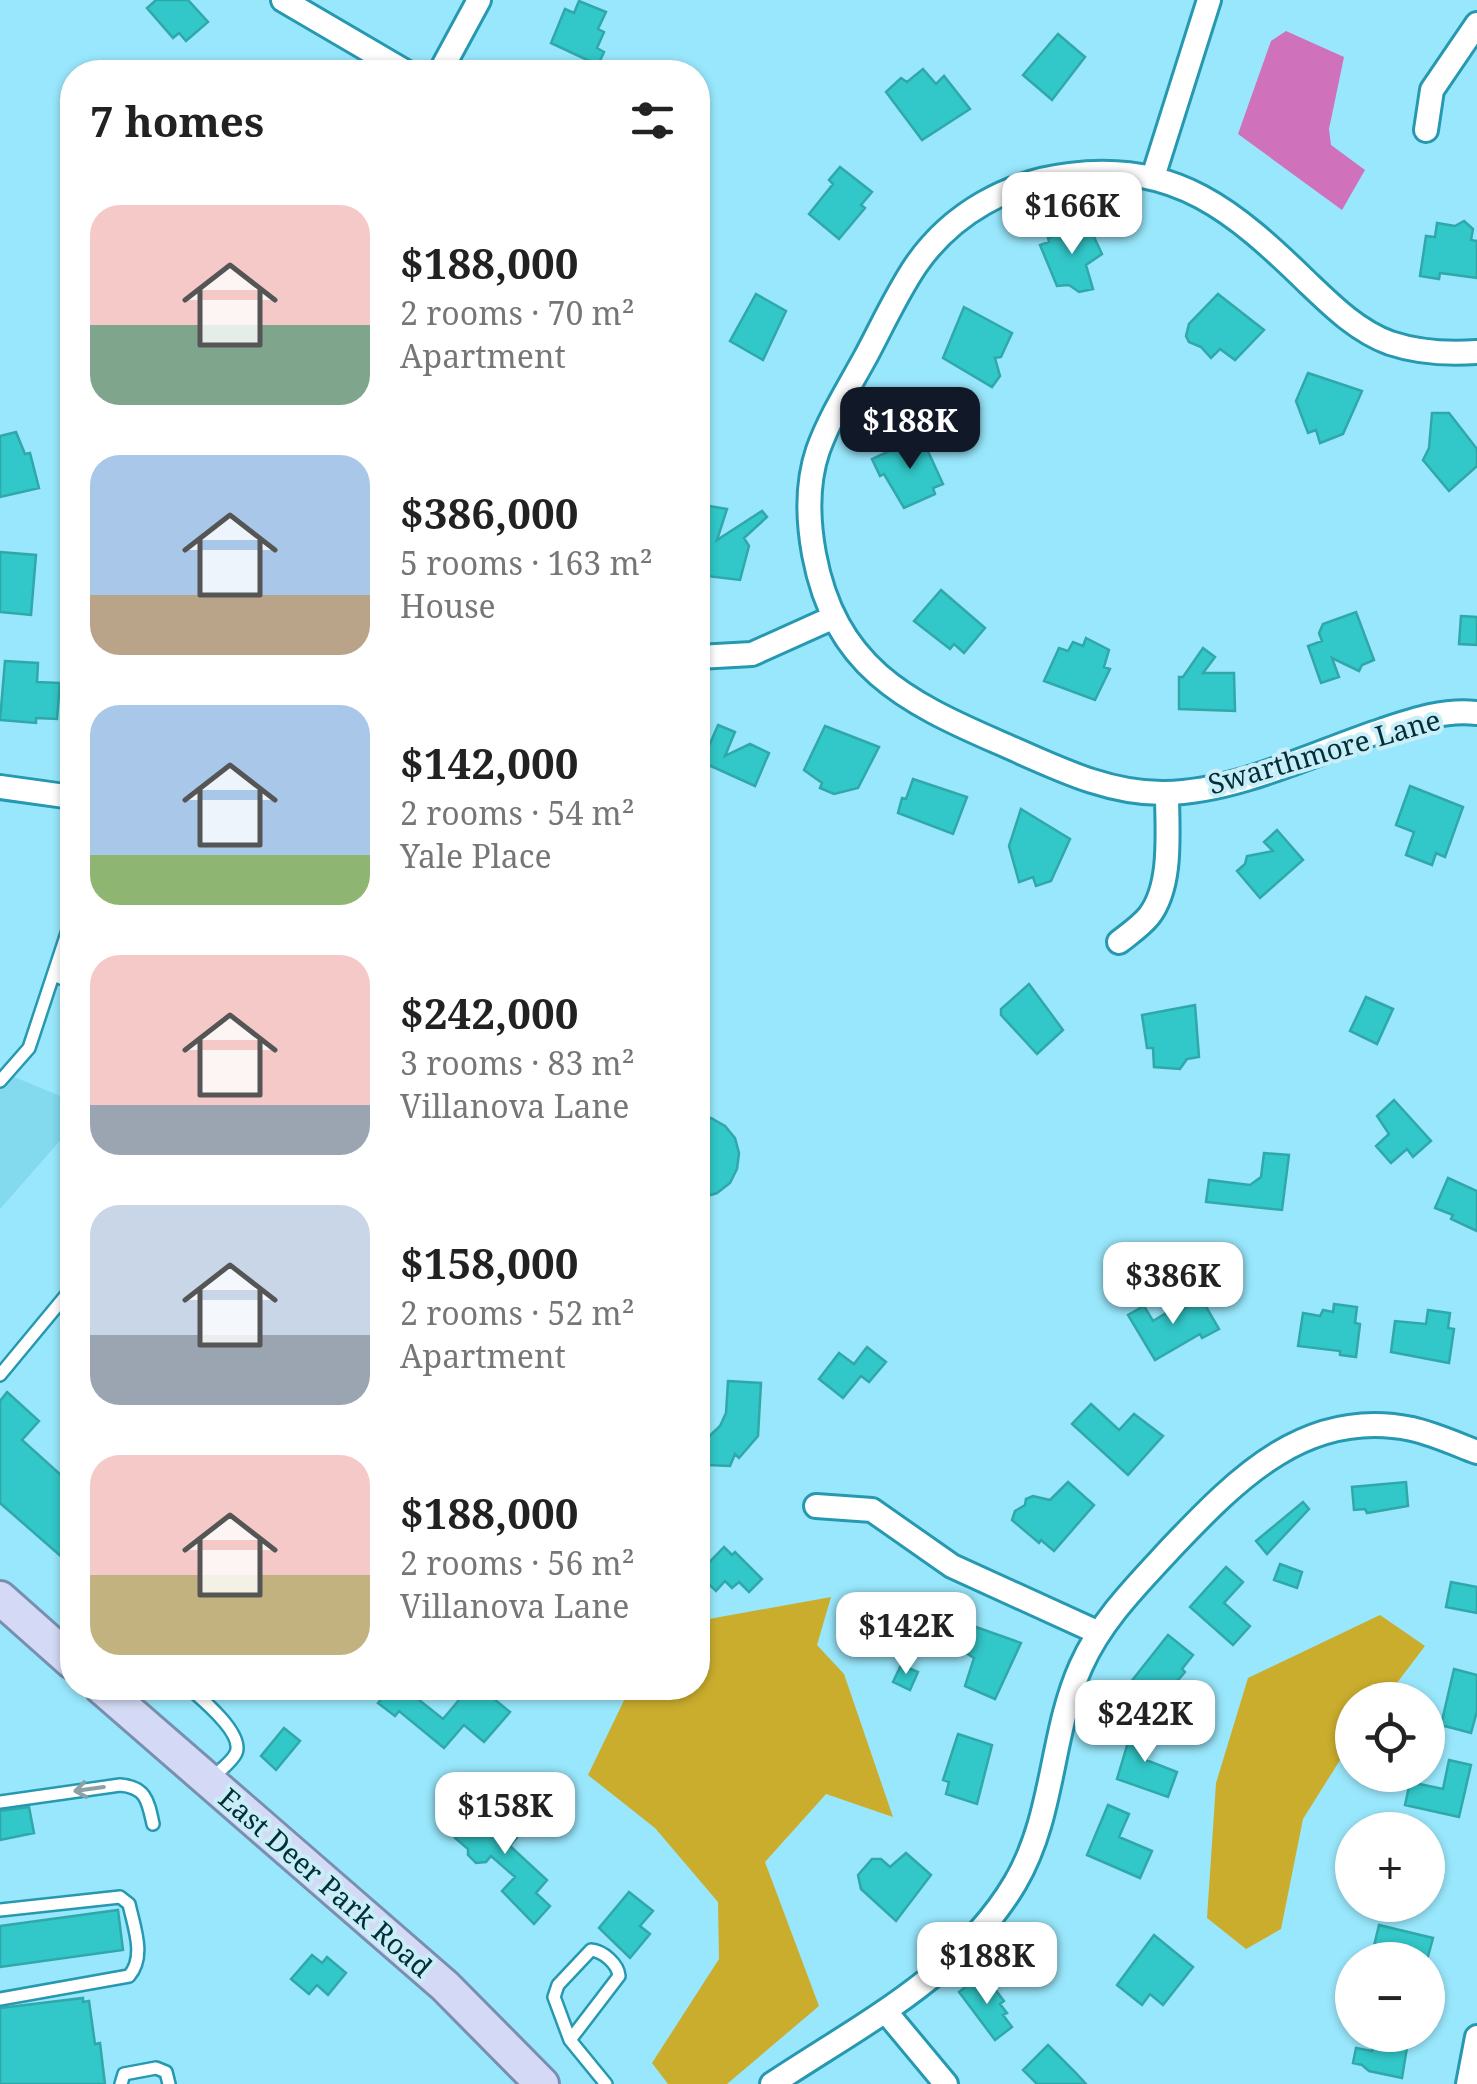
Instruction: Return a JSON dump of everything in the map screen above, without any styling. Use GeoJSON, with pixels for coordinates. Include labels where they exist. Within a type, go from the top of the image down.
{"type":"FeatureCollection","features":[{"type":"Feature","properties":{"kind":"main road"},"geometry":{"type":"LineString","coordinates":[[0,1598],[60,1650]]}},
{"type":"Feature","properties":{"kind":"main road","name":"East Deer Park Road"},"geometry":{"type":"LineString","coordinates":[[116,1700],[445,1986],[542,2084]]}},
{"type":"Feature","properties":{"kind":"street"},"geometry":{"type":"LineString","coordinates":[[284,0],[386,60]]}},
{"type":"Feature","properties":{"kind":"street"},"geometry":{"type":"LineString","coordinates":[[447,60],[480,0]]}},
{"type":"Feature","properties":{"kind":"street"},"geometry":{"type":"LineString","coordinates":[[1153,177],[1209,0]]}},
{"type":"Feature","properties":{"kind":"street"},"geometry":{"type":"LineString","coordinates":[[1426,130],[1432,90],[1477,24]]}},
{"type":"Feature","properties":{"kind":"street","name":"Swarthmore Lane"},"geometry":{"type":"LineString","coordinates":[[1477,352],[1428,351],[1391,343],[1362,329],[1333,307],[1260,236],[1190,190],[1122,171],[1070,174],[1037,181],[998,194],[970,210],[916,265],[834,414],[817,454],[810,494],[810,532],[832,618],[874,672],[935,714],[1088,781],[1168,793],[1226,783],[1418,718],[1464,711],[1477,713]]}},
{"type":"Feature","properties":{"kind":"street"},"geometry":{"type":"LineString","coordinates":[[710,656],[752,654],[832,618]]}},
{"type":"Feature","properties":{"kind":"street"},"geometry":{"type":"LineString","coordinates":[[0,787],[60,795]]}},
{"type":"Feature","properties":{"kind":"street"},"geometry":{"type":"LineString","coordinates":[[1119,942],[1148,918],[1157,902],[1168,840],[1168,793]]}},
{"type":"Feature","properties":{"kind":"street"},"geometry":{"type":"LineString","coordinates":[[772,2084],[886,2012],[981,1930],[1016,1882],[1038,1829],[1069,1698],[1081,1665],[1099,1633],[1131,1591],[1230,1487],[1301,1440],[1340,1429],[1412,1429],[1477,1452]]}},
{"type":"Feature","properties":{"kind":"street"},"geometry":{"type":"LineString","coordinates":[[816,1506],[872,1510],[952,1566],[1099,1633]]}},
{"type":"Feature","properties":{"kind":"street"},"geometry":{"type":"LineString","coordinates":[[886,2012],[946,2084]]}},
{"type":"Feature","properties":{"kind":"street"},"geometry":{"type":"LineString","coordinates":[[1468,2084],[1477,2037]]}},
{"type":"Feature","properties":{"kind":"lane"},"geometry":{"type":"LineString","coordinates":[[0,1082],[29,1048],[60,957]]}},
{"type":"Feature","properties":{"kind":"lane"},"geometry":{"type":"LineString","coordinates":[[54,975],[60,978]]}},
{"type":"Feature","properties":{"kind":"lane"},"geometry":{"type":"LineString","coordinates":[[0,1375],[60,1302]]}},
{"type":"Feature","properties":{"kind":"lane"},"geometry":{"type":"LineString","coordinates":[[202,1700],[222,1718],[237,1744],[236,1753],[210,1780]]}},
{"type":"Feature","properties":{"kind":"lane"},"geometry":{"type":"LineString","coordinates":[[0,1802],[120,1784],[135,1786],[146,1796],[153,1824]]}},
{"type":"Feature","properties":{"kind":"lane"},"geometry":{"type":"LineString","coordinates":[[0,1910],[120,1897],[129,1904],[138,1958],[136,1968],[128,1976],[0,1998]]}},
{"type":"Feature","properties":{"kind":"lane"},"geometry":{"type":"LineString","coordinates":[[570,2040],[620,1976],[600,1951],[591,1950],[555,1992],[554,2003],[570,2040],[606,2084]]}},
{"type":"Feature","properties":{"kind":"lane"},"geometry":{"type":"LineString","coordinates":[[121,2084],[128,2072],[156,2068],[166,2072],[169,2084]]}},
{"type":"Feature","properties":{"kind":"shaded area"},"geometry":{"type":"Polygon","coordinates":[[[1286,31],[1344,57],[1329,129],[1331,145],[1365,170],[1342,210],[1238,134],[1271,41],[1286,31]]]}},
{"type":"Feature","properties":{"kind":"shaded area"},"geometry":{"type":"Polygon","coordinates":[[[0,1071],[60,1096],[60,1141],[0,1209],[0,1071]]]}},
{"type":"Feature","properties":{"kind":"shaded area"},"geometry":{"type":"Polygon","coordinates":[[[831,1597],[817,1645],[844,1674],[893,1817],[826,1794],[765,1862],[819,2006],[727,2084],[668,2084],[652,2063],[719,1959],[718,1902],[655,1828],[588,1775],[624,1700],[710,1700],[710,1619],[831,1597]]]}},
{"type":"Feature","properties":{"kind":"shaded area"},"geometry":{"type":"Polygon","coordinates":[[[1380,1615],[1425,1646],[1398,1682],[1335,1682],[1335,1768],[1303,1819],[1281,1929],[1246,1949],[1207,1918],[1216,1783],[1248,1678],[1380,1615]]]}},
{"type":"Feature","properties":{"kind":"building"},"geometry":{"type":"Polygon","coordinates":[[[156,0],[188,0],[208,22],[186,41],[179,33],[173,38],[147,8],[156,0]]]}},
{"type":"Feature","properties":{"kind":"building"},"geometry":{"type":"Polygon","coordinates":[[[579,1],[606,12],[598,29],[604,32],[597,48],[604,52],[600,60],[587,60],[551,43],[565,9],[574,13],[579,1]]]}},
{"type":"Feature","properties":{"kind":"building"},"geometry":{"type":"Polygon","coordinates":[[[1058,34],[1085,57],[1052,100],[1023,75],[1058,34]]]}},
{"type":"Feature","properties":{"kind":"building"},"geometry":{"type":"Polygon","coordinates":[[[923,69],[936,84],[944,76],[970,109],[922,140],[886,92],[901,78],[907,82],[923,69]]]}},
{"type":"Feature","properties":{"kind":"building"},"geometry":{"type":"Polygon","coordinates":[[[840,167],[872,192],[861,205],[865,208],[839,239],[809,214],[833,184],[829,180],[840,167]]]}},
{"type":"Feature","properties":{"kind":"building"},"geometry":{"type":"Polygon","coordinates":[[[1464,221],[1473,229],[1471,240],[1477,241],[1477,278],[1440,273],[1439,279],[1420,276],[1426,236],[1435,237],[1437,223],[1455,226],[1464,221]]]}},
{"type":"Feature","properties":{"kind":"building"},"geometry":{"type":"Polygon","coordinates":[[[1088,224],[1102,254],[1086,265],[1093,289],[1079,292],[1069,285],[1057,286],[1040,245],[1049,242],[1048,238],[1088,224]]]}},
{"type":"Feature","properties":{"kind":"building"},"geometry":{"type":"Polygon","coordinates":[[[756,294],[786,311],[763,360],[730,341],[756,294]]]}},
{"type":"Feature","properties":{"kind":"building"},"geometry":{"type":"Polygon","coordinates":[[[1218,294],[1264,330],[1235,360],[1220,349],[1211,358],[1186,336],[1189,324],[1218,294]]]}},
{"type":"Feature","properties":{"kind":"building"},"geometry":{"type":"Polygon","coordinates":[[[964,307],[1012,333],[1001,357],[995,358],[1000,376],[992,387],[943,358],[964,307]]]}},
{"type":"Feature","properties":{"kind":"building"},"geometry":{"type":"Polygon","coordinates":[[[1308,373],[1362,391],[1343,434],[1320,443],[1316,430],[1308,433],[1296,401],[1308,373]]]}},
{"type":"Feature","properties":{"kind":"building"},"geometry":{"type":"Polygon","coordinates":[[[1432,413],[1449,413],[1477,449],[1477,466],[1449,491],[1423,460],[1429,448],[1432,413]]]}},
{"type":"Feature","properties":{"kind":"building"},"geometry":{"type":"Polygon","coordinates":[[[16,432],[25,454],[30,453],[39,488],[0,497],[0,436],[16,432]]]}},
{"type":"Feature","properties":{"kind":"building"},"geometry":{"type":"Polygon","coordinates":[[[921,436],[943,484],[933,488],[935,494],[904,508],[872,459],[921,436]]]}},
{"type":"Feature","properties":{"kind":"building"},"geometry":{"type":"Polygon","coordinates":[[[710,506],[727,509],[717,540],[762,511],[767,517],[744,538],[749,546],[740,580],[710,576],[710,506]]]}},
{"type":"Feature","properties":{"kind":"building"},"geometry":{"type":"Polygon","coordinates":[[[0,552],[36,555],[31,615],[0,612],[0,552]]]}},
{"type":"Feature","properties":{"kind":"building"},"geometry":{"type":"Polygon","coordinates":[[[941,590],[985,628],[964,653],[954,644],[950,649],[914,621],[941,590]]]}},
{"type":"Feature","properties":{"kind":"building"},"geometry":{"type":"Polygon","coordinates":[[[1356,612],[1374,660],[1362,665],[1359,671],[1332,658],[1339,677],[1321,683],[1308,646],[1322,641],[1319,633],[1323,624],[1356,612]]]}},
{"type":"Feature","properties":{"kind":"building"},"geometry":{"type":"Polygon","coordinates":[[[1461,616],[1477,617],[1477,645],[1459,644],[1461,616]]]}},
{"type":"Feature","properties":{"kind":"building"},"geometry":{"type":"Polygon","coordinates":[[[1086,638],[1109,650],[1104,667],[1110,669],[1095,700],[1044,681],[1059,648],[1068,651],[1073,642],[1083,646],[1086,638]]]}},
{"type":"Feature","properties":{"kind":"building"},"geometry":{"type":"Polygon","coordinates":[[[1203,648],[1215,657],[1203,673],[1234,673],[1235,711],[1179,709],[1179,677],[1183,677],[1203,648]]]}},
{"type":"Feature","properties":{"kind":"building"},"geometry":{"type":"Polygon","coordinates":[[[5,661],[38,663],[37,682],[60,683],[57,719],[36,718],[36,723],[0,720],[5,661]]]}},
{"type":"Feature","properties":{"kind":"building"},"geometry":{"type":"Polygon","coordinates":[[[718,725],[735,732],[725,756],[750,744],[769,753],[755,786],[710,766],[710,744],[718,725]]]}},
{"type":"Feature","properties":{"kind":"building"},"geometry":{"type":"Polygon","coordinates":[[[825,726],[879,747],[858,788],[834,794],[820,788],[822,783],[804,770],[825,726]]]}},
{"type":"Feature","properties":{"kind":"building"},"geometry":{"type":"Polygon","coordinates":[[[913,779],[967,797],[953,834],[898,813],[913,779]]]}},
{"type":"Feature","properties":{"kind":"building"},"geometry":{"type":"Polygon","coordinates":[[[1410,786],[1463,807],[1445,857],[1436,853],[1432,865],[1406,855],[1414,832],[1396,825],[1410,786]]]}},
{"type":"Feature","properties":{"kind":"building"},"geometry":{"type":"Polygon","coordinates":[[[1021,809],[1070,839],[1051,881],[1036,886],[1033,877],[1019,882],[1009,846],[1021,809]]]}},
{"type":"Feature","properties":{"kind":"building"},"geometry":{"type":"Polygon","coordinates":[[[1277,830],[1303,860],[1260,898],[1237,871],[1247,856],[1273,851],[1264,842],[1277,830]]]}},
{"type":"Feature","properties":{"kind":"building"},"geometry":{"type":"Polygon","coordinates":[[[1029,984],[1063,1030],[1037,1054],[1001,1015],[1001,1009],[1029,984]]]}},
{"type":"Feature","properties":{"kind":"building"},"geometry":{"type":"Polygon","coordinates":[[[1366,997],[1393,1009],[1377,1044],[1350,1031],[1366,997]]]}},
{"type":"Feature","properties":{"kind":"building"},"geometry":{"type":"Polygon","coordinates":[[[1195,1005],[1199,1057],[1187,1059],[1180,1069],[1154,1067],[1153,1048],[1147,1048],[1142,1015],[1195,1005]]]}},
{"type":"Feature","properties":{"kind":"building"},"geometry":{"type":"Polygon","coordinates":[[[1394,1100],[1431,1141],[1413,1157],[1407,1149],[1391,1163],[1376,1146],[1389,1134],[1377,1116],[1394,1100]]]}},
{"type":"Feature","properties":{"kind":"building"},"geometry":{"type":"Polygon","coordinates":[[[710,1118],[725,1126],[735,1138],[739,1153],[730,1183],[710,1195],[710,1118]]]}},
{"type":"Feature","properties":{"kind":"building"},"geometry":{"type":"Polygon","coordinates":[[[1264,1153],[1289,1155],[1282,1210],[1206,1202],[1209,1180],[1250,1185],[1261,1177],[1264,1153]]]}},
{"type":"Feature","properties":{"kind":"building"},"geometry":{"type":"Polygon","coordinates":[[[1448,1178],[1477,1191],[1477,1231],[1435,1208],[1448,1178]]]}},
{"type":"Feature","properties":{"kind":"building"},"geometry":{"type":"Polygon","coordinates":[[[1201,1298],[1219,1329],[1202,1338],[1200,1334],[1155,1360],[1128,1315],[1144,1306],[1153,1321],[1201,1298]]]}},
{"type":"Feature","properties":{"kind":"building"},"geometry":{"type":"Polygon","coordinates":[[[1334,1304],[1357,1307],[1355,1323],[1360,1324],[1356,1357],[1298,1346],[1303,1313],[1320,1316],[1323,1310],[1333,1312],[1334,1304]]]}},
{"type":"Feature","properties":{"kind":"building"},"geometry":{"type":"Polygon","coordinates":[[[1428,1310],[1450,1313],[1448,1328],[1454,1329],[1449,1363],[1391,1352],[1395,1321],[1426,1324],[1428,1310]]]}},
{"type":"Feature","properties":{"kind":"building"},"geometry":{"type":"Polygon","coordinates":[[[867,1347],[886,1362],[869,1382],[861,1376],[843,1398],[819,1379],[839,1353],[854,1364],[867,1347]]]}},
{"type":"Feature","properties":{"kind":"building"},"geometry":{"type":"Polygon","coordinates":[[[728,1381],[761,1383],[758,1436],[739,1458],[735,1454],[730,1466],[710,1465],[710,1436],[726,1413],[728,1381]]]}},
{"type":"Feature","properties":{"kind":"building"},"geometry":{"type":"Polygon","coordinates":[[[7,1392],[39,1421],[22,1440],[60,1474],[60,1556],[0,1503],[0,1401],[7,1392]]]}},
{"type":"Feature","properties":{"kind":"building"},"geometry":{"type":"Polygon","coordinates":[[[1091,1404],[1119,1430],[1134,1414],[1163,1436],[1128,1475],[1072,1424],[1091,1404]]]}},
{"type":"Feature","properties":{"kind":"building"},"geometry":{"type":"Polygon","coordinates":[[[1068,1482],[1094,1505],[1054,1551],[1012,1520],[1026,1499],[1033,1496],[1050,1500],[1068,1482]]]}},
{"type":"Feature","properties":{"kind":"building"},"geometry":{"type":"Polygon","coordinates":[[[1406,1482],[1408,1506],[1367,1513],[1365,1509],[1354,1510],[1352,1487],[1406,1482]]]}},
{"type":"Feature","properties":{"kind":"building"},"geometry":{"type":"Polygon","coordinates":[[[1303,1502],[1309,1509],[1267,1554],[1256,1541],[1303,1502]]]}},
{"type":"Feature","properties":{"kind":"building"},"geometry":{"type":"Polygon","coordinates":[[[724,1547],[732,1555],[735,1552],[762,1579],[749,1592],[739,1582],[732,1588],[725,1581],[716,1591],[710,1585],[710,1562],[724,1547]]]}},
{"type":"Feature","properties":{"kind":"building"},"geometry":{"type":"Polygon","coordinates":[[[1280,1564],[1302,1572],[1297,1588],[1274,1580],[1280,1564]]]}},
{"type":"Feature","properties":{"kind":"building"},"geometry":{"type":"Polygon","coordinates":[[[1226,1567],[1243,1582],[1224,1603],[1250,1626],[1233,1645],[1190,1607],[1226,1567]]]}},
{"type":"Feature","properties":{"kind":"building"},"geometry":{"type":"Polygon","coordinates":[[[1451,1582],[1477,1587],[1477,1613],[1446,1607],[1451,1582]]]}},
{"type":"Feature","properties":{"kind":"building"},"geometry":{"type":"Polygon","coordinates":[[[976,1627],[1021,1643],[995,1699],[965,1686],[974,1658],[966,1653],[976,1627]]]}},
{"type":"Feature","properties":{"kind":"building"},"geometry":{"type":"Polygon","coordinates":[[[1168,1635],[1193,1655],[1182,1669],[1185,1672],[1157,1704],[1130,1683],[1168,1635]]]}},
{"type":"Feature","properties":{"kind":"building"},"geometry":{"type":"Polygon","coordinates":[[[901,1665],[918,1672],[910,1690],[893,1682],[901,1665]]]}},
{"type":"Feature","properties":{"kind":"building"},"geometry":{"type":"Polygon","coordinates":[[[1454,1669],[1477,1675],[1477,1711],[1471,1733],[1445,1726],[1454,1669]]]}},
{"type":"Feature","properties":{"kind":"building"},"geometry":{"type":"Polygon","coordinates":[[[419,1700],[443,1719],[459,1700],[496,1700],[510,1712],[484,1742],[464,1725],[444,1748],[399,1711],[395,1716],[378,1703],[419,1700]]]}},
{"type":"Feature","properties":{"kind":"building"},"geometry":{"type":"Polygon","coordinates":[[[1133,1726],[1155,1734],[1146,1760],[1177,1772],[1168,1797],[1117,1779],[1133,1726]]]}},
{"type":"Feature","properties":{"kind":"building"},"geometry":{"type":"Polygon","coordinates":[[[284,1728],[300,1741],[276,1770],[261,1756],[284,1728]]]}},
{"type":"Feature","properties":{"kind":"building"},"geometry":{"type":"Polygon","coordinates":[[[958,1734],[992,1745],[977,1804],[946,1794],[949,1782],[943,1780],[958,1734]]]}},
{"type":"Feature","properties":{"kind":"building"},"geometry":{"type":"Polygon","coordinates":[[[1449,1760],[1471,1765],[1459,1817],[1405,1805],[1408,1792],[1445,1792],[1449,1760]]]}},
{"type":"Feature","properties":{"kind":"building"},"geometry":{"type":"Polygon","coordinates":[[[495,1796],[510,1810],[501,1821],[518,1836],[510,1846],[547,1880],[536,1893],[550,1906],[534,1924],[502,1891],[515,1877],[491,1856],[486,1862],[476,1863],[455,1838],[495,1796]]]}},
{"type":"Feature","properties":{"kind":"building"},"geometry":{"type":"Polygon","coordinates":[[[1108,1805],[1129,1814],[1119,1837],[1152,1851],[1140,1878],[1087,1855],[1108,1805]]]}},
{"type":"Feature","properties":{"kind":"building"},"geometry":{"type":"Polygon","coordinates":[[[29,1807],[34,1833],[0,1840],[0,1811],[29,1807]]]}},
{"type":"Feature","properties":{"kind":"building"},"geometry":{"type":"Polygon","coordinates":[[[906,1853],[931,1875],[896,1921],[861,1889],[858,1875],[872,1859],[881,1859],[890,1867],[906,1853]]]}},
{"type":"Feature","properties":{"kind":"building"},"geometry":{"type":"Polygon","coordinates":[[[629,1892],[653,1911],[640,1926],[650,1934],[630,1958],[599,1928],[629,1892]]]}},
{"type":"Feature","properties":{"kind":"building"},"geometry":{"type":"Polygon","coordinates":[[[118,1910],[123,1950],[0,1967],[0,1926],[118,1910]]]}},
{"type":"Feature","properties":{"kind":"building"},"geometry":{"type":"Polygon","coordinates":[[[1379,1925],[1433,1938],[1432,1942],[1375,1942],[1379,1925]]]}},
{"type":"Feature","properties":{"kind":"building"},"geometry":{"type":"Polygon","coordinates":[[[1154,1935],[1193,1967],[1163,2005],[1150,1994],[1142,2005],[1117,1985],[1154,1935]]]}},
{"type":"Feature","properties":{"kind":"building"},"geometry":{"type":"Polygon","coordinates":[[[312,1955],[322,1963],[327,1957],[346,1973],[328,1995],[317,1985],[309,1994],[291,1979],[312,1955]]]}},
{"type":"Feature","properties":{"kind":"building"},"geometry":{"type":"Polygon","coordinates":[[[976,1979],[983,1989],[988,1980],[1004,2001],[1000,2004],[1007,2013],[1003,2015],[1012,2027],[995,2040],[959,1992],[976,1979]]]}},
{"type":"Feature","properties":{"kind":"building"},"geometry":{"type":"Polygon","coordinates":[[[83,1998],[83,2002],[89,2001],[95,2044],[100,2043],[105,2084],[0,2084],[0,2008],[83,1998]]]}},
{"type":"Feature","properties":{"kind":"building"},"geometry":{"type":"Polygon","coordinates":[[[1048,2045],[1086,2084],[1037,2084],[1023,2070],[1048,2045]]]}},
{"type":"Feature","properties":{"kind":"building"},"geometry":{"type":"Polygon","coordinates":[[[1355,2052],[1406,2052],[1402,2078],[1353,2063],[1355,2052]]]}}]}
